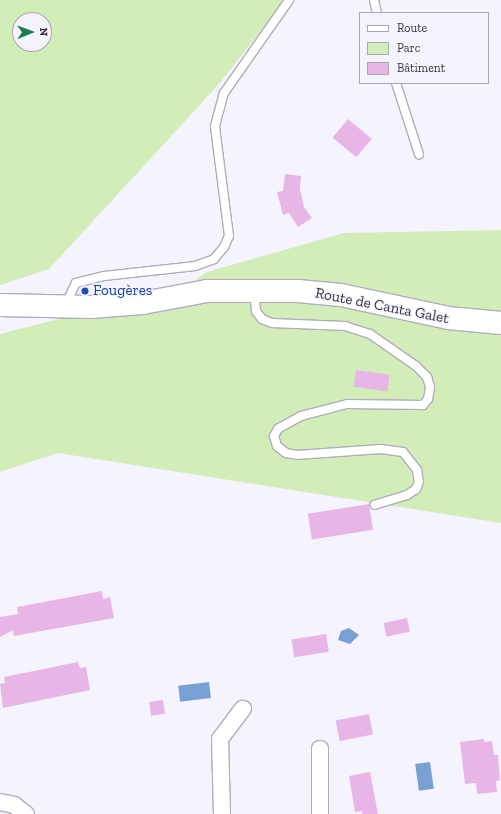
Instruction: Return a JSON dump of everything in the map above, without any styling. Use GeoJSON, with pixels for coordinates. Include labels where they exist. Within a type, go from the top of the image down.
{"type":"FeatureCollection","features":[{"type":"Feature","properties":{"kind":"main road","name":"Route de Canta Galet"},"geometry":{"type":"LineString","coordinates":[[0,305],[65,307],[143,303],[207,291],[254,290],[341,295],[448,318],[501,323]]}},
{"type":"Feature","properties":{"kind":"street"},"geometry":{"type":"LineString","coordinates":[[222,814],[220,739],[243,709]]}},
{"type":"Feature","properties":{"kind":"street"},"geometry":{"type":"LineString","coordinates":[[320,749],[320,814]]}},
{"type":"Feature","properties":{"kind":"street"},"geometry":{"type":"LineString","coordinates":[[0,802],[14,805],[26,814]]}},
{"type":"Feature","properties":{"kind":"lane"},"geometry":{"type":"LineString","coordinates":[[65,307],[76,283],[104,276],[194,266],[214,259],[224,247],[229,236],[215,126],[224,93],[289,0]]}},
{"type":"Feature","properties":{"kind":"lane"},"geometry":{"type":"LineString","coordinates":[[374,0],[377,12]]}},
{"type":"Feature","properties":{"kind":"lane"},"geometry":{"type":"LineString","coordinates":[[396,84],[418,154]]}},
{"type":"Feature","properties":{"kind":"lane"},"geometry":{"type":"LineString","coordinates":[[254,290],[256,310],[262,319],[272,323],[345,326],[370,334],[416,366],[427,377],[430,386],[428,399],[423,405],[347,404],[301,416],[278,429],[274,436],[282,449],[297,455],[381,449],[403,452],[417,470],[419,482],[416,489],[407,495],[374,505]]}},
{"type":"Feature","properties":{"kind":"green space"},"geometry":{"type":"Polygon","coordinates":[[[0,0],[285,0],[219,84],[49,269],[0,285],[0,0]]]}},
{"type":"Feature","properties":{"kind":"green space"},"geometry":{"type":"Polygon","coordinates":[[[501,230],[501,523],[58,453],[0,472],[0,334],[75,315],[152,311],[207,272],[344,233],[501,230]]]}},
{"type":"Feature","properties":{"kind":"water"},"geometry":{"type":"Polygon","coordinates":[[[349,628],[359,635],[350,644],[338,640],[341,631],[349,628]]]}},
{"type":"Feature","properties":{"kind":"water"},"geometry":{"type":"Polygon","coordinates":[[[209,682],[211,698],[180,702],[178,686],[209,682]]]}},
{"type":"Feature","properties":{"kind":"water"},"geometry":{"type":"Polygon","coordinates":[[[430,762],[434,789],[419,791],[415,764],[430,762]]]}},
{"type":"Feature","properties":{"kind":"building"},"geometry":{"type":"Polygon","coordinates":[[[348,119],[372,139],[356,157],[333,137],[348,119]]]}},
{"type":"Feature","properties":{"kind":"building"},"geometry":{"type":"Polygon","coordinates":[[[285,174],[301,176],[300,189],[304,207],[312,218],[298,227],[289,213],[283,215],[277,192],[283,191],[285,174]]]}},
{"type":"Feature","properties":{"kind":"building"},"geometry":{"type":"Polygon","coordinates":[[[356,370],[390,375],[387,392],[354,387],[356,370]]]}},
{"type":"Feature","properties":{"kind":"building"},"geometry":{"type":"Polygon","coordinates":[[[369,504],[373,530],[312,539],[308,514],[369,504]]]}},
{"type":"Feature","properties":{"kind":"building"},"geometry":{"type":"Polygon","coordinates":[[[102,591],[103,599],[110,597],[114,618],[14,636],[13,630],[0,637],[0,617],[18,614],[17,607],[102,591]]]}},
{"type":"Feature","properties":{"kind":"building"},"geometry":{"type":"Polygon","coordinates":[[[407,618],[410,632],[386,637],[384,623],[407,618]]]}},
{"type":"Feature","properties":{"kind":"building"},"geometry":{"type":"Polygon","coordinates":[[[326,634],[329,652],[294,657],[291,639],[326,634]]]}},
{"type":"Feature","properties":{"kind":"building"},"geometry":{"type":"Polygon","coordinates":[[[78,662],[80,668],[86,667],[90,690],[3,708],[0,684],[5,683],[4,677],[78,662]]]}},
{"type":"Feature","properties":{"kind":"building"},"geometry":{"type":"Polygon","coordinates":[[[163,700],[165,714],[151,716],[149,702],[163,700]]]}},
{"type":"Feature","properties":{"kind":"building"},"geometry":{"type":"Polygon","coordinates":[[[369,714],[373,735],[340,741],[336,720],[369,714]]]}},
{"type":"Feature","properties":{"kind":"building"},"geometry":{"type":"Polygon","coordinates":[[[484,739],[484,742],[492,741],[494,755],[498,755],[500,780],[496,781],[497,792],[477,794],[476,783],[465,784],[460,742],[484,739]]]}},
{"type":"Feature","properties":{"kind":"building"},"geometry":{"type":"Polygon","coordinates":[[[370,772],[378,814],[362,814],[362,811],[355,812],[349,776],[370,772]]]}},
{"type":"Feature","properties":{"kind":"place","name":"Fougères"},"geometry":{"type":"Point","coordinates":[85,291]}}]}
